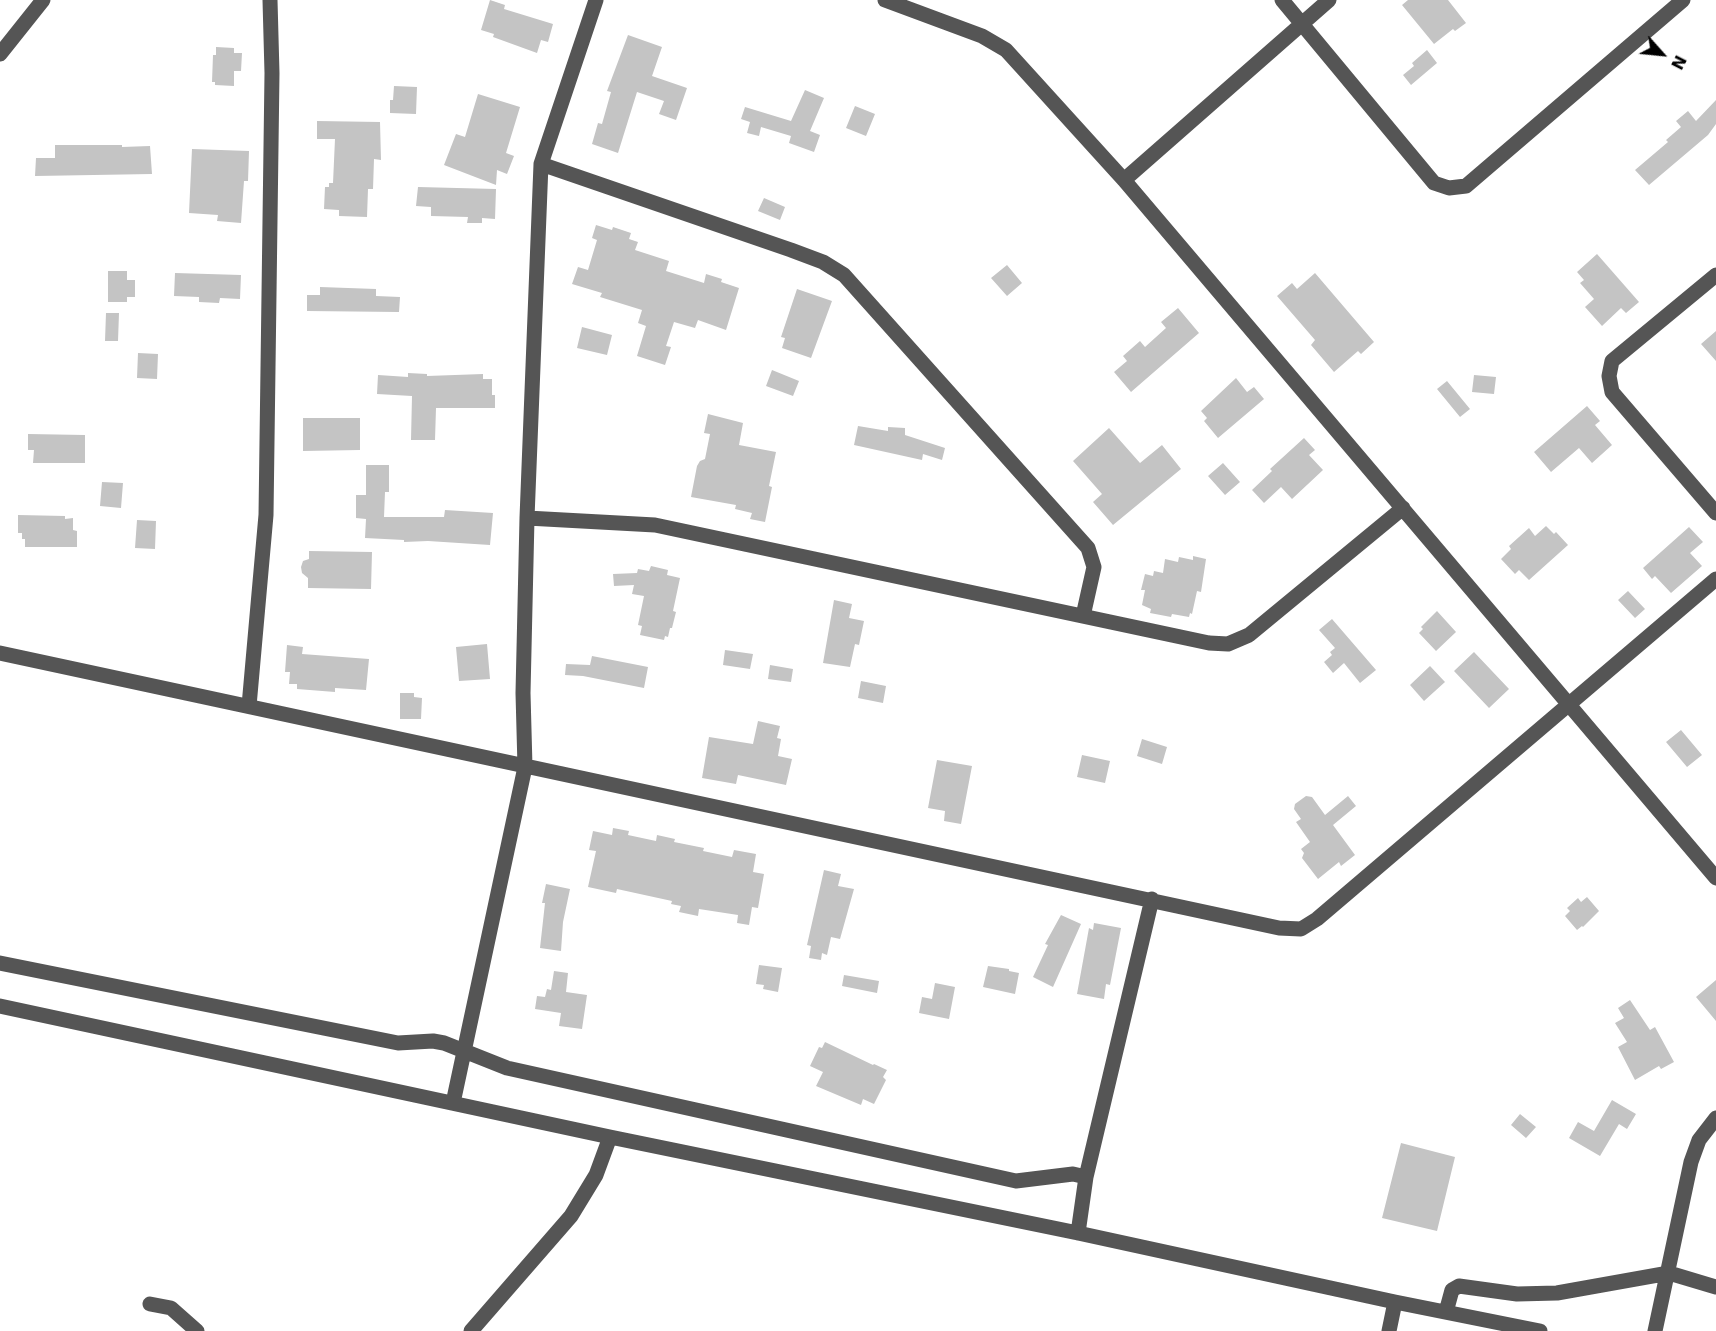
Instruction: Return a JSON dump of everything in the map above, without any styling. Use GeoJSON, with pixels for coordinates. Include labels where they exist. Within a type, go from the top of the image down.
{"type":"FeatureCollection","features":[{"type":"Feature","properties":{"kind":"street"},"geometry":{"type":"LineString","coordinates":[[0,54],[43,0]]}},
{"type":"Feature","properties":{"kind":"street"},"geometry":{"type":"LineString","coordinates":[[249,706],[266,515],[272,73],[270,0]]}},
{"type":"Feature","properties":{"kind":"street"},"geometry":{"type":"LineString","coordinates":[[453,1103],[525,767],[523,693],[527,518],[541,164],[596,0]]}},
{"type":"Feature","properties":{"kind":"street"},"geometry":{"type":"LineString","coordinates":[[885,0],[982,36],[1006,50],[1124,180],[1716,879]]}},
{"type":"Feature","properties":{"kind":"street"},"geometry":{"type":"LineString","coordinates":[[1282,0],[1434,183],[1449,188],[1466,186],[1683,0]]}},
{"type":"Feature","properties":{"kind":"street"},"geometry":{"type":"LineString","coordinates":[[1124,180],[1329,0]]}},
{"type":"Feature","properties":{"kind":"street"},"geometry":{"type":"LineString","coordinates":[[541,164],[791,250],[823,262],[844,275],[1088,548],[1094,567],[1083,616]]}},
{"type":"Feature","properties":{"kind":"street"},"geometry":{"type":"LineString","coordinates":[[1716,275],[1612,361],[1609,376],[1612,392],[1716,513]]}},
{"type":"Feature","properties":{"kind":"street"},"geometry":{"type":"LineString","coordinates":[[527,518],[656,525],[1209,644],[1228,644],[1249,635],[1402,508]]}},
{"type":"Feature","properties":{"kind":"street"},"geometry":{"type":"LineString","coordinates":[[0,654],[1280,928],[1301,929],[1326,911],[1716,579]]}},
{"type":"Feature","properties":{"kind":"street"},"geometry":{"type":"LineString","coordinates":[[1078,1233],[1086,1177],[1152,899]]}},
{"type":"Feature","properties":{"kind":"street"},"geometry":{"type":"LineString","coordinates":[[0,963],[398,1043],[433,1041],[465,1050],[507,1068],[1016,1181],[1073,1174],[1086,1177]]}},
{"type":"Feature","properties":{"kind":"street"},"geometry":{"type":"LineString","coordinates":[[0,1005],[610,1137],[1540,1331]]}},
{"type":"Feature","properties":{"kind":"street"},"geometry":{"type":"LineString","coordinates":[[1655,1331],[1692,1162],[1699,1140],[1716,1118]]}},
{"type":"Feature","properties":{"kind":"street"},"geometry":{"type":"LineString","coordinates":[[471,1331],[571,1216],[596,1175],[610,1137]]}},
{"type":"Feature","properties":{"kind":"street"},"geometry":{"type":"LineString","coordinates":[[1446,1312],[1452,1290],[1459,1286],[1509,1293],[1557,1293],[1669,1274],[1716,1287]]}},
{"type":"Feature","properties":{"kind":"street"},"geometry":{"type":"LineString","coordinates":[[1389,1331],[1395,1302]]}},
{"type":"Feature","properties":{"kind":"street"},"geometry":{"type":"LineString","coordinates":[[150,1304],[171,1308],[196,1331]]}},
{"type":"Feature","properties":{"kind":"building"},"geometry":{"type":"Polygon","coordinates":[[[490,0],[505,5],[504,9],[553,24],[548,42],[541,40],[537,53],[493,37],[494,34],[481,30],[490,0]]]}},
{"type":"Feature","properties":{"kind":"building"},"geometry":{"type":"Polygon","coordinates":[[[1408,0],[1448,0],[1466,23],[1455,31],[1453,29],[1434,44],[1402,5],[1408,0]]]}},
{"type":"Feature","properties":{"kind":"building"},"geometry":{"type":"Polygon","coordinates":[[[628,35],[662,47],[652,76],[687,88],[676,120],[659,114],[664,101],[637,92],[618,153],[592,144],[598,123],[602,124],[611,92],[607,91],[628,35]]]}},
{"type":"Feature","properties":{"kind":"building"},"geometry":{"type":"Polygon","coordinates":[[[216,47],[234,48],[234,53],[242,53],[241,71],[234,71],[234,86],[215,85],[215,82],[212,82],[213,55],[216,55],[216,47]]]}},
{"type":"Feature","properties":{"kind":"building"},"geometry":{"type":"Polygon","coordinates":[[[1427,50],[1437,63],[1411,85],[1403,75],[1414,66],[1412,63],[1427,50]]]}},
{"type":"Feature","properties":{"kind":"building"},"geometry":{"type":"Polygon","coordinates":[[[394,86],[417,87],[416,114],[390,113],[390,100],[393,100],[394,86]]]}},
{"type":"Feature","properties":{"kind":"building"},"geometry":{"type":"Polygon","coordinates":[[[805,90],[824,98],[810,131],[820,135],[814,152],[789,143],[791,136],[761,127],[759,136],[747,133],[750,122],[741,119],[745,107],[791,121],[805,90]]]}},
{"type":"Feature","properties":{"kind":"building"},"geometry":{"type":"Polygon","coordinates":[[[478,94],[520,107],[506,153],[514,156],[507,174],[497,170],[496,185],[444,165],[456,134],[465,137],[478,94]]]}},
{"type":"Feature","properties":{"kind":"building"},"geometry":{"type":"Polygon","coordinates":[[[1716,100],[1716,124],[1708,135],[1649,185],[1635,170],[1668,142],[1666,140],[1681,127],[1676,121],[1688,111],[1696,121],[1716,100]]]}},
{"type":"Feature","properties":{"kind":"building"},"geometry":{"type":"Polygon","coordinates":[[[855,106],[875,114],[866,136],[846,128],[855,106]]]}},
{"type":"Feature","properties":{"kind":"building"},"geometry":{"type":"Polygon","coordinates":[[[317,121],[380,122],[381,160],[374,159],[373,189],[368,189],[367,217],[339,216],[339,210],[324,209],[325,187],[333,183],[335,139],[317,139],[317,121]]]}},
{"type":"Feature","properties":{"kind":"building"},"geometry":{"type":"Polygon","coordinates":[[[55,145],[150,146],[152,174],[35,176],[36,158],[55,158],[55,145]]]}},
{"type":"Feature","properties":{"kind":"building"},"geometry":{"type":"Polygon","coordinates":[[[192,149],[249,151],[248,181],[244,181],[241,223],[217,221],[218,215],[189,213],[192,149]]]}},
{"type":"Feature","properties":{"kind":"building"},"geometry":{"type":"Polygon","coordinates":[[[418,187],[496,189],[495,219],[482,218],[482,223],[467,223],[468,217],[431,216],[431,207],[416,206],[418,187]]]}},
{"type":"Feature","properties":{"kind":"building"},"geometry":{"type":"Polygon","coordinates":[[[764,198],[785,207],[780,220],[758,211],[764,198]]]}},
{"type":"Feature","properties":{"kind":"building"},"geometry":{"type":"Polygon","coordinates":[[[596,225],[612,230],[613,227],[631,233],[629,239],[638,242],[635,250],[669,261],[666,271],[704,283],[706,274],[739,288],[726,330],[698,320],[695,328],[674,322],[666,346],[671,347],[665,365],[637,356],[646,326],[638,323],[642,310],[600,297],[602,293],[572,284],[578,267],[588,270],[597,240],[592,238],[596,225]]]}},
{"type":"Feature","properties":{"kind":"building"},"geometry":{"type":"Polygon","coordinates":[[[1597,254],[1639,302],[1626,313],[1621,308],[1602,326],[1585,307],[1594,299],[1580,283],[1584,280],[1577,272],[1597,254]]]}},
{"type":"Feature","properties":{"kind":"building"},"geometry":{"type":"Polygon","coordinates":[[[1007,265],[1022,283],[1007,296],[991,278],[1007,265]]]}},
{"type":"Feature","properties":{"kind":"building"},"geometry":{"type":"Polygon","coordinates":[[[108,271],[127,271],[127,280],[135,280],[135,297],[127,297],[127,302],[108,302],[108,271]]]}},
{"type":"Feature","properties":{"kind":"building"},"geometry":{"type":"Polygon","coordinates":[[[175,273],[241,275],[240,299],[220,298],[219,303],[199,302],[199,297],[174,296],[175,273]]]}},
{"type":"Feature","properties":{"kind":"building"},"geometry":{"type":"Polygon","coordinates":[[[1315,273],[1374,342],[1361,354],[1358,351],[1334,372],[1311,345],[1315,340],[1277,296],[1292,283],[1297,289],[1315,273]]]}},
{"type":"Feature","properties":{"kind":"building"},"geometry":{"type":"Polygon","coordinates":[[[320,287],[376,289],[376,296],[400,297],[399,312],[307,311],[307,295],[320,295],[320,287]]]}},
{"type":"Feature","properties":{"kind":"building"},"geometry":{"type":"Polygon","coordinates":[[[797,289],[832,301],[811,358],[782,348],[785,338],[781,337],[797,289]]]}},
{"type":"Feature","properties":{"kind":"building"},"geometry":{"type":"Polygon","coordinates":[[[1178,308],[1199,333],[1131,392],[1114,372],[1127,361],[1123,356],[1140,341],[1145,347],[1166,328],[1161,322],[1178,308]]]}},
{"type":"Feature","properties":{"kind":"building"},"geometry":{"type":"Polygon","coordinates":[[[106,313],[119,313],[118,341],[105,341],[106,313]]]}},
{"type":"Feature","properties":{"kind":"building"},"geometry":{"type":"Polygon","coordinates":[[[582,327],[612,335],[607,355],[577,348],[582,327]]]}},
{"type":"Feature","properties":{"kind":"building"},"geometry":{"type":"Polygon","coordinates":[[[1716,331],[1716,361],[1701,344],[1716,331]]]}},
{"type":"Feature","properties":{"kind":"building"},"geometry":{"type":"Polygon","coordinates":[[[138,353],[158,354],[157,379],[137,378],[138,353]]]}},
{"type":"Feature","properties":{"kind":"building"},"geometry":{"type":"Polygon","coordinates":[[[772,370],[799,381],[793,396],[766,386],[772,370]]]}},
{"type":"Feature","properties":{"kind":"building"},"geometry":{"type":"Polygon","coordinates":[[[408,373],[427,374],[427,376],[483,374],[483,379],[492,379],[495,408],[436,408],[435,440],[411,440],[412,396],[377,394],[378,375],[408,377],[408,373]]]}},
{"type":"Feature","properties":{"kind":"building"},"geometry":{"type":"Polygon","coordinates":[[[1474,375],[1496,377],[1494,394],[1472,392],[1474,375]]]}},
{"type":"Feature","properties":{"kind":"building"},"geometry":{"type":"Polygon","coordinates":[[[1236,378],[1247,392],[1254,387],[1264,399],[1218,438],[1204,421],[1207,418],[1201,411],[1236,378]]]}},
{"type":"Feature","properties":{"kind":"building"},"geometry":{"type":"Polygon","coordinates":[[[1447,381],[1470,409],[1460,417],[1437,389],[1447,381]]]}},
{"type":"Feature","properties":{"kind":"building"},"geometry":{"type":"Polygon","coordinates":[[[1587,406],[1600,421],[1595,425],[1612,445],[1592,463],[1579,448],[1551,472],[1534,452],[1587,406]]]}},
{"type":"Feature","properties":{"kind":"building"},"geometry":{"type":"Polygon","coordinates":[[[708,414],[743,423],[739,445],[776,452],[765,522],[750,519],[752,513],[735,509],[736,505],[691,497],[697,466],[705,459],[710,434],[704,433],[708,414]]]}},
{"type":"Feature","properties":{"kind":"building"},"geometry":{"type":"Polygon","coordinates":[[[303,418],[360,418],[360,450],[303,451],[303,418]]]}},
{"type":"Feature","properties":{"kind":"building"},"geometry":{"type":"Polygon","coordinates":[[[858,426],[888,431],[888,427],[905,428],[905,435],[945,448],[942,460],[923,454],[922,460],[854,445],[858,426]]]}},
{"type":"Feature","properties":{"kind":"building"},"geometry":{"type":"Polygon","coordinates":[[[1109,428],[1140,463],[1162,445],[1181,469],[1113,525],[1093,502],[1102,494],[1073,461],[1109,428]]]}},
{"type":"Feature","properties":{"kind":"building"},"geometry":{"type":"Polygon","coordinates":[[[28,434],[85,435],[85,463],[33,463],[34,450],[28,450],[28,434]]]}},
{"type":"Feature","properties":{"kind":"building"},"geometry":{"type":"Polygon","coordinates":[[[1304,438],[1315,450],[1309,455],[1323,470],[1292,499],[1281,487],[1264,503],[1252,490],[1272,471],[1270,469],[1304,438]]]}},
{"type":"Feature","properties":{"kind":"building"},"geometry":{"type":"Polygon","coordinates":[[[1223,463],[1240,482],[1225,495],[1208,476],[1223,463]]]}},
{"type":"Feature","properties":{"kind":"building"},"geometry":{"type":"Polygon","coordinates":[[[366,465],[389,465],[389,492],[385,492],[384,517],[444,517],[445,510],[493,513],[490,545],[428,541],[404,542],[404,540],[365,538],[366,519],[356,518],[356,495],[366,495],[366,465]]]}},
{"type":"Feature","properties":{"kind":"building"},"geometry":{"type":"Polygon","coordinates":[[[102,482],[123,483],[121,508],[100,506],[102,482]]]}},
{"type":"Feature","properties":{"kind":"building"},"geometry":{"type":"Polygon","coordinates":[[[18,515],[73,518],[73,530],[77,531],[77,547],[25,547],[22,533],[18,533],[18,515]]]}},
{"type":"Feature","properties":{"kind":"building"},"geometry":{"type":"Polygon","coordinates":[[[137,520],[156,521],[155,549],[135,548],[137,520]]]}},
{"type":"Feature","properties":{"kind":"building"},"geometry":{"type":"Polygon","coordinates":[[[1546,526],[1554,534],[1556,532],[1568,545],[1529,580],[1519,570],[1515,574],[1501,559],[1511,549],[1509,546],[1529,528],[1535,536],[1546,526]]]}},
{"type":"Feature","properties":{"kind":"building"},"geometry":{"type":"Polygon","coordinates":[[[1689,527],[1703,542],[1690,553],[1702,566],[1671,593],[1655,576],[1652,579],[1643,568],[1689,527]]]}},
{"type":"Feature","properties":{"kind":"building"},"geometry":{"type":"Polygon","coordinates":[[[309,551],[372,552],[371,589],[308,588],[308,578],[302,573],[301,567],[303,561],[309,559],[309,551]]]}},
{"type":"Feature","properties":{"kind":"building"},"geometry":{"type":"Polygon","coordinates":[[[1193,556],[1206,559],[1201,592],[1197,591],[1192,614],[1190,613],[1189,617],[1172,614],[1171,617],[1150,613],[1151,609],[1142,605],[1145,590],[1141,590],[1145,574],[1153,576],[1154,571],[1163,573],[1165,559],[1178,562],[1179,557],[1193,560],[1193,556]]]}},
{"type":"Feature","properties":{"kind":"building"},"geometry":{"type":"Polygon","coordinates":[[[651,566],[668,570],[667,575],[680,578],[672,628],[664,640],[640,635],[642,626],[638,625],[644,596],[632,594],[634,585],[614,586],[613,574],[637,573],[638,569],[649,571],[651,566]]]}},
{"type":"Feature","properties":{"kind":"building"},"geometry":{"type":"Polygon","coordinates":[[[1628,591],[1645,609],[1635,618],[1618,600],[1628,591]]]}},
{"type":"Feature","properties":{"kind":"building"},"geometry":{"type":"Polygon","coordinates":[[[834,600],[852,604],[849,618],[864,621],[859,645],[855,644],[850,667],[823,663],[834,600]]]}},
{"type":"Feature","properties":{"kind":"building"},"geometry":{"type":"Polygon","coordinates":[[[1437,611],[1456,632],[1436,651],[1419,633],[1423,629],[1421,627],[1437,611]]]}},
{"type":"Feature","properties":{"kind":"building"},"geometry":{"type":"Polygon","coordinates":[[[1332,619],[1376,670],[1360,683],[1344,663],[1333,673],[1324,662],[1332,655],[1330,652],[1335,648],[1319,630],[1332,619]]]}},
{"type":"Feature","properties":{"kind":"building"},"geometry":{"type":"Polygon","coordinates":[[[487,644],[490,679],[459,681],[456,647],[487,644]]]}},
{"type":"Feature","properties":{"kind":"building"},"geometry":{"type":"Polygon","coordinates":[[[287,645],[303,647],[302,654],[369,659],[366,690],[335,688],[335,692],[297,689],[297,684],[289,684],[290,672],[285,672],[287,645]]]}},
{"type":"Feature","properties":{"kind":"building"},"geometry":{"type":"Polygon","coordinates":[[[725,650],[753,654],[750,669],[723,665],[725,650]]]}},
{"type":"Feature","properties":{"kind":"building"},"geometry":{"type":"Polygon","coordinates":[[[1474,652],[1509,689],[1489,708],[1454,671],[1474,652]]]}},
{"type":"Feature","properties":{"kind":"building"},"geometry":{"type":"Polygon","coordinates":[[[592,656],[648,667],[644,688],[583,676],[565,675],[566,664],[590,665],[592,656]]]}},
{"type":"Feature","properties":{"kind":"building"},"geometry":{"type":"Polygon","coordinates":[[[770,665],[793,669],[791,682],[768,679],[770,665]]]}},
{"type":"Feature","properties":{"kind":"building"},"geometry":{"type":"Polygon","coordinates":[[[1430,666],[1445,682],[1424,701],[1410,685],[1430,666]]]}},
{"type":"Feature","properties":{"kind":"building"},"geometry":{"type":"Polygon","coordinates":[[[861,681],[886,686],[883,703],[858,698],[861,681]]]}},
{"type":"Feature","properties":{"kind":"building"},"geometry":{"type":"Polygon","coordinates":[[[400,693],[414,693],[414,697],[422,698],[421,719],[400,719],[400,693]]]}},
{"type":"Feature","properties":{"kind":"building"},"geometry":{"type":"Polygon","coordinates":[[[758,721],[780,726],[777,738],[781,739],[778,756],[792,759],[786,785],[738,775],[736,784],[702,778],[709,737],[753,744],[758,721]]]}},
{"type":"Feature","properties":{"kind":"building"},"geometry":{"type":"Polygon","coordinates":[[[1681,730],[1702,755],[1687,767],[1666,742],[1681,730]]]}},
{"type":"Feature","properties":{"kind":"building"},"geometry":{"type":"Polygon","coordinates":[[[1142,739],[1167,747],[1162,764],[1137,756],[1142,739]]]}},
{"type":"Feature","properties":{"kind":"building"},"geometry":{"type":"Polygon","coordinates":[[[1082,755],[1110,761],[1105,783],[1077,777],[1082,755]]]}},
{"type":"Feature","properties":{"kind":"building"},"geometry":{"type":"Polygon","coordinates":[[[937,760],[972,766],[961,824],[944,821],[945,811],[928,808],[937,760]]]}},
{"type":"Feature","properties":{"kind":"building"},"geometry":{"type":"Polygon","coordinates":[[[1306,796],[1312,797],[1325,815],[1348,796],[1356,806],[1333,825],[1355,855],[1341,866],[1339,862],[1318,879],[1302,858],[1304,853],[1301,849],[1310,842],[1296,822],[1301,819],[1294,809],[1295,804],[1306,796]]]}},
{"type":"Feature","properties":{"kind":"building"},"geometry":{"type":"Polygon","coordinates":[[[613,828],[629,831],[628,835],[656,841],[657,835],[675,839],[674,842],[732,857],[734,850],[756,854],[753,872],[764,874],[758,908],[752,907],[749,925],[737,923],[738,915],[699,909],[698,916],[679,912],[681,906],[671,904],[672,901],[617,889],[616,893],[588,887],[596,851],[589,850],[593,831],[612,835],[613,828]]]}},
{"type":"Feature","properties":{"kind":"building"},"geometry":{"type":"Polygon","coordinates":[[[824,870],[841,874],[838,886],[854,889],[840,939],[831,937],[827,955],[822,953],[821,960],[809,958],[811,946],[807,945],[824,870]]]}},
{"type":"Feature","properties":{"kind":"building"},"geometry":{"type":"Polygon","coordinates":[[[546,884],[570,889],[563,922],[561,951],[540,948],[545,903],[542,903],[546,884]]]}},
{"type":"Feature","properties":{"kind":"building"},"geometry":{"type":"Polygon","coordinates":[[[1587,897],[1599,911],[1577,930],[1565,916],[1570,911],[1567,908],[1578,898],[1581,902],[1587,897]]]}},
{"type":"Feature","properties":{"kind":"building"},"geometry":{"type":"Polygon","coordinates":[[[1061,915],[1081,924],[1053,987],[1033,977],[1048,945],[1045,944],[1061,915]]]}},
{"type":"Feature","properties":{"kind":"building"},"geometry":{"type":"Polygon","coordinates":[[[1094,923],[1121,928],[1110,985],[1106,984],[1104,999],[1077,994],[1089,928],[1093,930],[1094,923]]]}},
{"type":"Feature","properties":{"kind":"building"},"geometry":{"type":"Polygon","coordinates":[[[759,965],[782,968],[778,992],[763,989],[764,985],[756,984],[759,965]]]}},
{"type":"Feature","properties":{"kind":"building"},"geometry":{"type":"Polygon","coordinates":[[[988,966],[1019,973],[1015,994],[983,987],[988,966]]]}},
{"type":"Feature","properties":{"kind":"building"},"geometry":{"type":"Polygon","coordinates":[[[554,971],[568,973],[566,992],[587,995],[582,1029],[559,1026],[561,1013],[535,1009],[537,996],[545,997],[547,989],[551,990],[554,971]]]}},
{"type":"Feature","properties":{"kind":"building"},"geometry":{"type":"Polygon","coordinates":[[[844,975],[879,981],[877,993],[842,986],[844,975]]]}},
{"type":"Feature","properties":{"kind":"building"},"geometry":{"type":"Polygon","coordinates":[[[1716,980],[1716,1021],[1696,997],[1716,980]]]}},
{"type":"Feature","properties":{"kind":"building"},"geometry":{"type":"Polygon","coordinates":[[[935,983],[955,987],[949,1019],[919,1013],[922,997],[932,999],[935,983]]]}},
{"type":"Feature","properties":{"kind":"building"},"geometry":{"type":"Polygon","coordinates":[[[1630,1000],[1650,1030],[1655,1027],[1674,1062],[1661,1069],[1659,1066],[1635,1080],[1618,1047],[1627,1042],[1615,1023],[1624,1018],[1618,1008],[1630,1000]]]}},
{"type":"Feature","properties":{"kind":"building"},"geometry":{"type":"Polygon","coordinates":[[[825,1042],[887,1070],[883,1077],[886,1080],[874,1104],[863,1099],[861,1105],[816,1086],[823,1072],[810,1066],[819,1047],[822,1048],[825,1042]]]}},
{"type":"Feature","properties":{"kind":"building"},"geometry":{"type":"Polygon","coordinates":[[[1612,1100],[1636,1114],[1627,1129],[1619,1124],[1600,1156],[1569,1138],[1578,1122],[1594,1131],[1612,1100]]]}},
{"type":"Feature","properties":{"kind":"building"},"geometry":{"type":"Polygon","coordinates":[[[1520,1114],[1536,1127],[1526,1138],[1511,1125],[1520,1114]]]}},
{"type":"Feature","properties":{"kind":"building"},"geometry":{"type":"Polygon","coordinates":[[[1401,1143],[1455,1157],[1437,1231],[1382,1218],[1401,1143]]]}}]}
